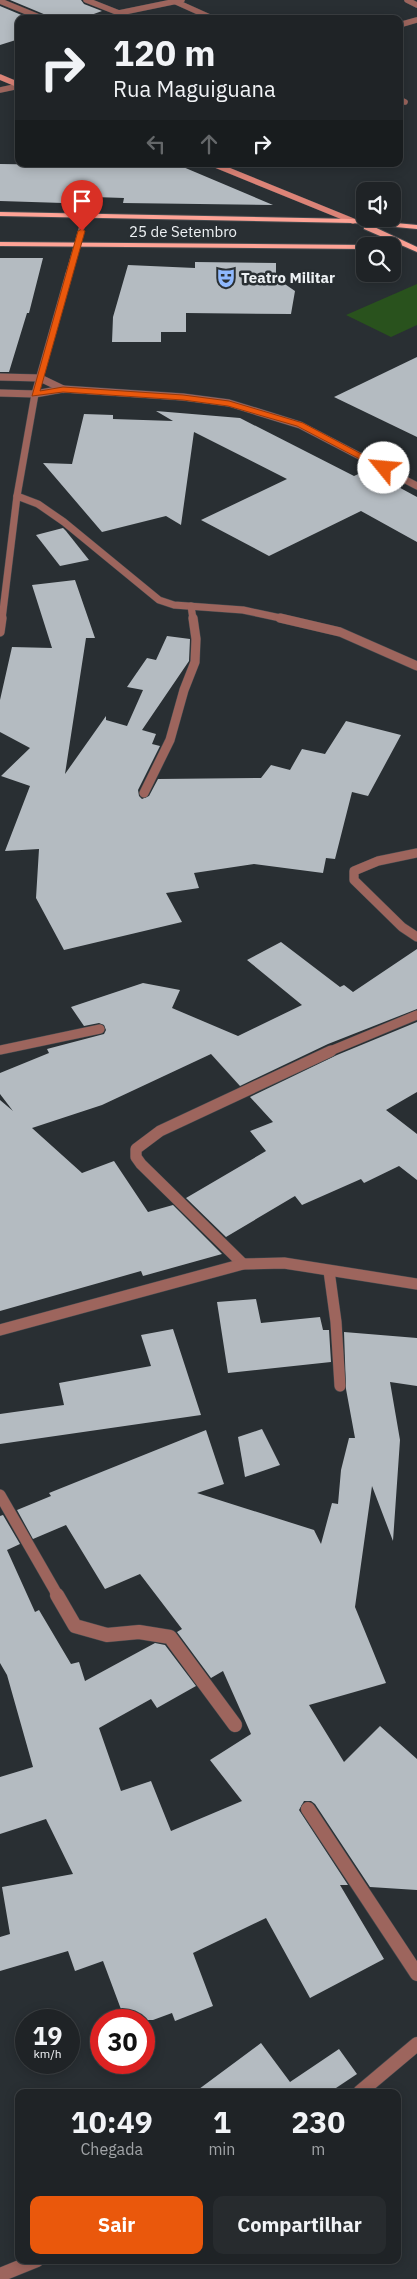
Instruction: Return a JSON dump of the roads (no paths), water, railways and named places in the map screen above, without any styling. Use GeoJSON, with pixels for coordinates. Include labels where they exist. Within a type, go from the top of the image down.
{"type":"FeatureCollection","features":[{"type":"Feature","properties":{"kind":"main road","name":"25 de Setembro"},"geometry":{"type":"LineString","coordinates":[[0,214],[353,221],[417,228]]}},
{"type":"Feature","properties":{"kind":"main road"},"geometry":{"type":"LineString","coordinates":[[353,221],[414,248]]}},
{"type":"Feature","properties":{"kind":"main road"},"geometry":{"type":"LineString","coordinates":[[414,248],[408,236],[417,228]]}},
{"type":"Feature","properties":{"kind":"main road","name":"25 de Setembro"},"geometry":{"type":"LineString","coordinates":[[0,244],[356,247]]}},
{"type":"Feature","properties":{"kind":"main road"},"geometry":{"type":"LineString","coordinates":[[401,247],[414,248]]}},
{"type":"Feature","properties":{"kind":"street"},"geometry":{"type":"LineString","coordinates":[[86,0],[119,13],[177,1],[206,15]]}},
{"type":"Feature","properties":{"kind":"street"},"geometry":{"type":"LineString","coordinates":[[407,0],[417,5]]}},
{"type":"Feature","properties":{"kind":"street"},"geometry":{"type":"LineString","coordinates":[[0,1],[34,15]]}},
{"type":"Feature","properties":{"kind":"street"},"geometry":{"type":"LineString","coordinates":[[403,24],[417,20]]}},
{"type":"Feature","properties":{"kind":"street"},"geometry":{"type":"LineString","coordinates":[[0,77],[15,83]]}},
{"type":"Feature","properties":{"kind":"street"},"geometry":{"type":"LineString","coordinates":[[0,90],[15,86]]}},
{"type":"Feature","properties":{"kind":"street"},"geometry":{"type":"LineString","coordinates":[[219,167],[353,221]]}},
{"type":"Feature","properties":{"kind":"street"},"geometry":{"type":"LineString","coordinates":[[0,632],[18,496],[35,394],[85,216]]}},
{"type":"Feature","properties":{"kind":"street"},"geometry":{"type":"LineString","coordinates":[[0,377],[40,378],[63,389]]}},
{"type":"Feature","properties":{"kind":"street"},"geometry":{"type":"LineString","coordinates":[[0,393],[35,394],[63,389],[183,397],[229,403],[300,425],[417,486]]}},
{"type":"Feature","properties":{"kind":"street"},"geometry":{"type":"LineString","coordinates":[[18,496],[38,504],[64,522],[113,561],[149,594],[174,605],[244,610],[331,630],[417,666]]}},
{"type":"Feature","properties":{"kind":"street"},"geometry":{"type":"LineString","coordinates":[[144,793],[170,740],[184,690],[195,662],[196,639],[190,606]]}},
{"type":"Feature","properties":{"kind":"street"},"geometry":{"type":"LineString","coordinates":[[417,853],[387,858],[354,871],[354,880],[402,927],[417,937]]}},
{"type":"Feature","properties":{"kind":"street"},"geometry":{"type":"LineString","coordinates":[[243,1264],[141,1164],[136,1157],[136,1149],[145,1140],[210,1106],[324,1054],[417,1015]]}},
{"type":"Feature","properties":{"kind":"street"},"geometry":{"type":"LineString","coordinates":[[0,1050],[100,1029]]}},
{"type":"Feature","properties":{"kind":"street"},"geometry":{"type":"LineString","coordinates":[[0,1330],[243,1264],[284,1263],[417,1284]]}},
{"type":"Feature","properties":{"kind":"street"},"geometry":{"type":"LineString","coordinates":[[329,1271],[336,1322],[340,1386]]}},
{"type":"Feature","properties":{"kind":"street"},"geometry":{"type":"LineString","coordinates":[[0,1495],[75,1626],[107,1635],[139,1632],[170,1638],[235,1725]]}},
{"type":"Feature","properties":{"kind":"street"},"geometry":{"type":"LineString","coordinates":[[308,1809],[417,1974]]}},
{"type":"Feature","properties":{"kind":"street"},"geometry":{"type":"LineString","coordinates":[[364,2089],[417,2044]]}},
{"type":"Feature","properties":{"kind":"street"},"geometry":{"type":"LineString","coordinates":[[0,2275],[28,2264]]}},
{"type":"Feature","properties":{"kind":"place","name":"Teatro Militar"},"geometry":{"type":"Point","coordinates":[226,278]}}]}
